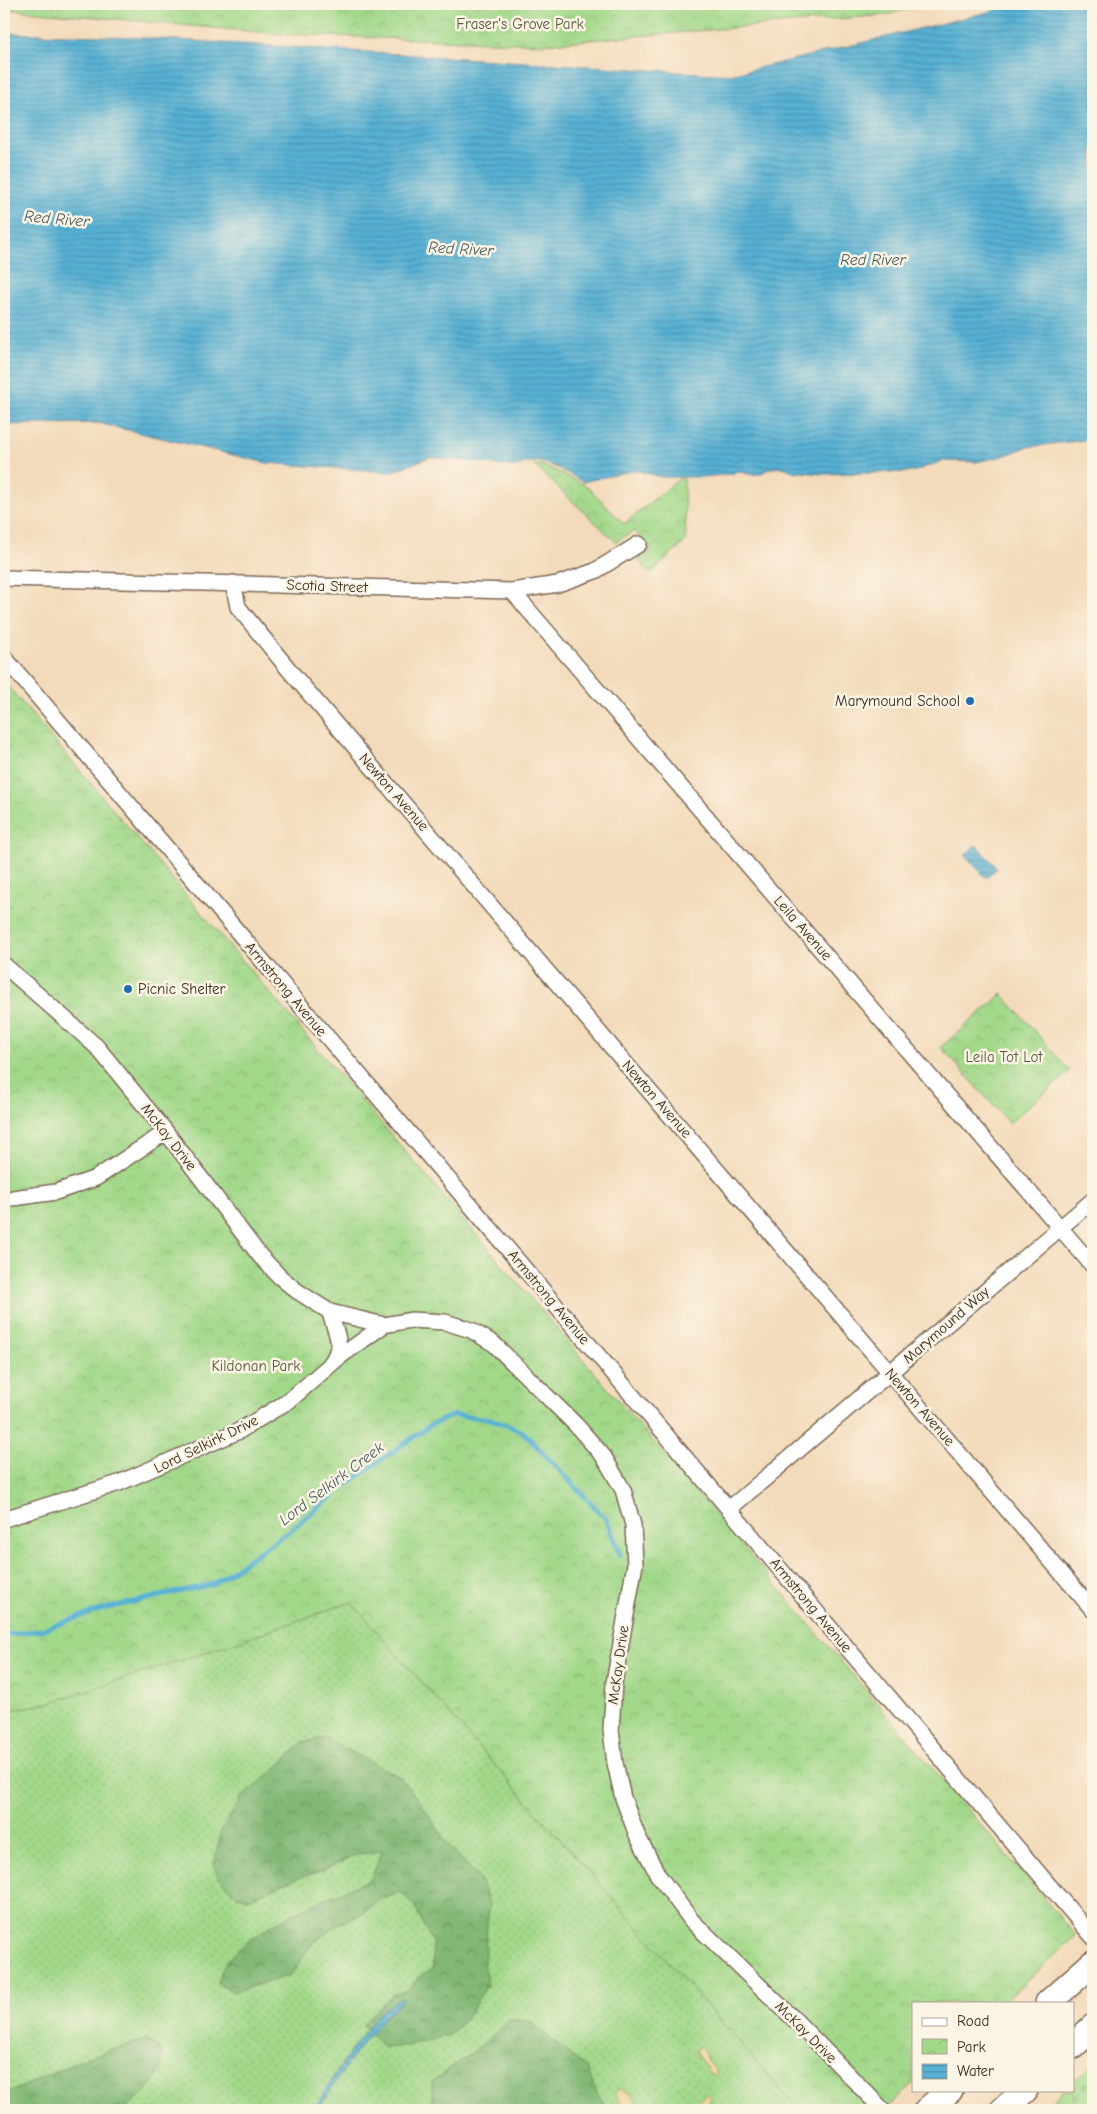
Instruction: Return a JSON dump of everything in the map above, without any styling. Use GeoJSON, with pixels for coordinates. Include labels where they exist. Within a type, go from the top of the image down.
{"type":"FeatureCollection","features":[{"type":"Feature","properties":{"kind":"main road"},"geometry":{"type":"LineString","coordinates":[[1049,2002],[1093,1963]]}},
{"type":"Feature","properties":{"kind":"main road"},"geometry":{"type":"LineString","coordinates":[[1074,2045],[1093,2027]]}},
{"type":"Feature","properties":{"kind":"main road"},"geometry":{"type":"LineString","coordinates":[[927,2110],[948,2092]]}},
{"type":"Feature","properties":{"kind":"main road"},"geometry":{"type":"LineString","coordinates":[[1003,2110],[1023,2092]]}},
{"type":"Feature","properties":{"kind":"street","name":"Scotia Street"},"geometry":{"type":"LineString","coordinates":[[4,578],[512,591],[558,584],[595,571],[639,544]]}},
{"type":"Feature","properties":{"kind":"street","name":"Newton Avenue"},"geometry":{"type":"LineString","coordinates":[[233,583],[238,607],[290,671],[1093,1610]]}},
{"type":"Feature","properties":{"kind":"street","name":"Leila Avenue"},"geometry":{"type":"LineString","coordinates":[[512,591],[1093,1266]]}},
{"type":"Feature","properties":{"kind":"street","name":"Armstrong Avenue"},"geometry":{"type":"LineString","coordinates":[[4,657],[1093,1937]]}},
{"type":"Feature","properties":{"kind":"street","name":"McKay Drive"},"geometry":{"type":"LineString","coordinates":[[4,965],[97,1048],[166,1132],[260,1256],[280,1277],[297,1291],[330,1312],[384,1325],[411,1320],[444,1322],[471,1330],[494,1344],[576,1425],[604,1457],[623,1490],[633,1525],[635,1564],[614,1683],[611,1730],[623,1798],[637,1835],[658,1874],[692,1921],[796,2021],[883,2110]]}},
{"type":"Feature","properties":{"kind":"street"},"geometry":{"type":"LineString","coordinates":[[13,1198],[56,1192],[88,1182],[166,1132]]}},
{"type":"Feature","properties":{"kind":"street","name":"Marymound Way"},"geometry":{"type":"LineString","coordinates":[[730,1509],[1093,1200]]}},
{"type":"Feature","properties":{"kind":"street"},"geometry":{"type":"LineString","coordinates":[[330,1312],[339,1338],[336,1354],[330,1364]]}},
{"type":"Feature","properties":{"kind":"street","name":"Lord Selkirk Drive"},"geometry":{"type":"LineString","coordinates":[[4,1519],[119,1483],[239,1432],[290,1400],[330,1364],[384,1325]]}},
{"type":"Feature","properties":{"kind":"green space","name":"Fraser's Grove Park"},"geometry":{"type":"Polygon","coordinates":[[[4,4],[929,4],[886,15],[542,44],[280,34],[4,9],[4,4]]]}},
{"type":"Feature","properties":{"kind":"green space"},"geometry":{"type":"Polygon","coordinates":[[[534,465],[541,465],[559,472],[588,487],[624,524],[679,479],[684,479],[686,541],[650,574],[638,560],[651,549],[634,531],[616,542],[534,465]]]}},
{"type":"Feature","properties":{"kind":"green space","name":"Kildonan Park"},"geometry":{"type":"Polygon","coordinates":[[[4,682],[1076,1936],[1004,2002],[912,2002],[912,2085],[885,2110],[799,2110],[351,1602],[234,1643],[45,1704],[4,1711],[4,682]]]}},
{"type":"Feature","properties":{"kind":"green space","name":"Leila Tot Lot"},"geometry":{"type":"Polygon","coordinates":[[[1002,994],[1070,1071],[1009,1123],[941,1047],[1002,994]]]}},
{"type":"Feature","properties":{"kind":"green space"},"geometry":{"type":"Polygon","coordinates":[[[351,1602],[799,2110],[4,2110],[4,1711],[45,1704],[234,1643],[351,1602]]]}},
{"type":"Feature","properties":{"kind":"green space"},"geometry":{"type":"Polygon","coordinates":[[[325,1738],[401,1778],[425,1809],[447,1843],[479,1878],[489,1903],[484,1963],[487,1985],[466,2019],[449,2035],[412,2045],[384,2048],[363,2025],[392,1995],[409,1990],[419,1977],[433,1968],[432,1942],[415,1907],[401,1892],[380,1900],[358,1916],[338,1924],[311,1945],[291,1975],[233,1992],[217,1984],[228,1960],[259,1934],[295,1913],[371,1879],[382,1851],[358,1854],[323,1870],[250,1898],[237,1896],[218,1877],[214,1866],[221,1831],[242,1797],[272,1772],[303,1742],[325,1738]]]}},
{"type":"Feature","properties":{"kind":"green space"},"geometry":{"type":"Polygon","coordinates":[[[510,2020],[530,2021],[587,2069],[597,2093],[608,2110],[424,2110],[432,2099],[432,2082],[487,2041],[510,2020]]]}},
{"type":"Feature","properties":{"kind":"green space"},"geometry":{"type":"Polygon","coordinates":[[[147,2039],[162,2052],[162,2069],[146,2092],[123,2110],[4,2110],[4,2095],[88,2057],[147,2039]]]}},
{"type":"Feature","properties":{"kind":"green space"},"geometry":{"type":"Polygon","coordinates":[[[1093,2064],[1093,2110],[1041,2110],[1062,2092],[1074,2092],[1074,2081],[1093,2064]]]}},
{"type":"Feature","properties":{"kind":"sand"},"geometry":{"type":"Polygon","coordinates":[[[697,2047],[701,2047],[705,2053],[707,2061],[717,2072],[715,2075],[710,2074],[695,2051],[697,2047]]]}},
{"type":"Feature","properties":{"kind":"sand"},"geometry":{"type":"Polygon","coordinates":[[[622,2089],[630,2094],[643,2110],[626,2110],[616,2096],[617,2091],[622,2089]]]}},
{"type":"Feature","properties":{"kind":"sand"},"geometry":{"type":"Polygon","coordinates":[[[707,2093],[711,2099],[703,2110],[688,2110],[697,2105],[707,2093]]]}},
{"type":"Feature","properties":{"kind":"water","name":"Red River"},"geometry":{"type":"Polygon","coordinates":[[[1021,4],[1093,4],[1093,439],[1027,447],[1003,456],[976,462],[942,461],[912,472],[822,474],[793,471],[783,467],[771,468],[753,475],[737,471],[732,474],[702,477],[661,477],[635,470],[583,482],[551,465],[534,462],[525,463],[517,467],[430,457],[390,472],[267,463],[98,423],[4,425],[4,33],[130,37],[730,75],[1021,4]]]}},
{"type":"Feature","properties":{"kind":"water"},"geometry":{"type":"Polygon","coordinates":[[[976,845],[997,868],[986,878],[965,855],[976,845]]]}},
{"type":"Feature","properties":{"kind":"water"},"geometry":{"type":"Polygon","coordinates":[[[401,1997],[403,2000],[379,2024],[357,2051],[319,2110],[313,2110],[349,2053],[378,2014],[401,1997]]]}},
{"type":"Feature","properties":{"kind":"waterway","name":"Lord Selkirk Creek"},"geometry":{"type":"LineString","coordinates":[[4,1635],[41,1630],[103,1609],[213,1584],[288,1532],[348,1483],[431,1425],[453,1415],[491,1419],[523,1432],[606,1519],[620,1555]]}},
{"type":"Feature","properties":{"kind":"place","name":"Marymound School"},"geometry":{"type":"Point","coordinates":[970,701]}},
{"type":"Feature","properties":{"kind":"place","name":"Picnic Shelter"},"geometry":{"type":"Point","coordinates":[128,989]}}]}
